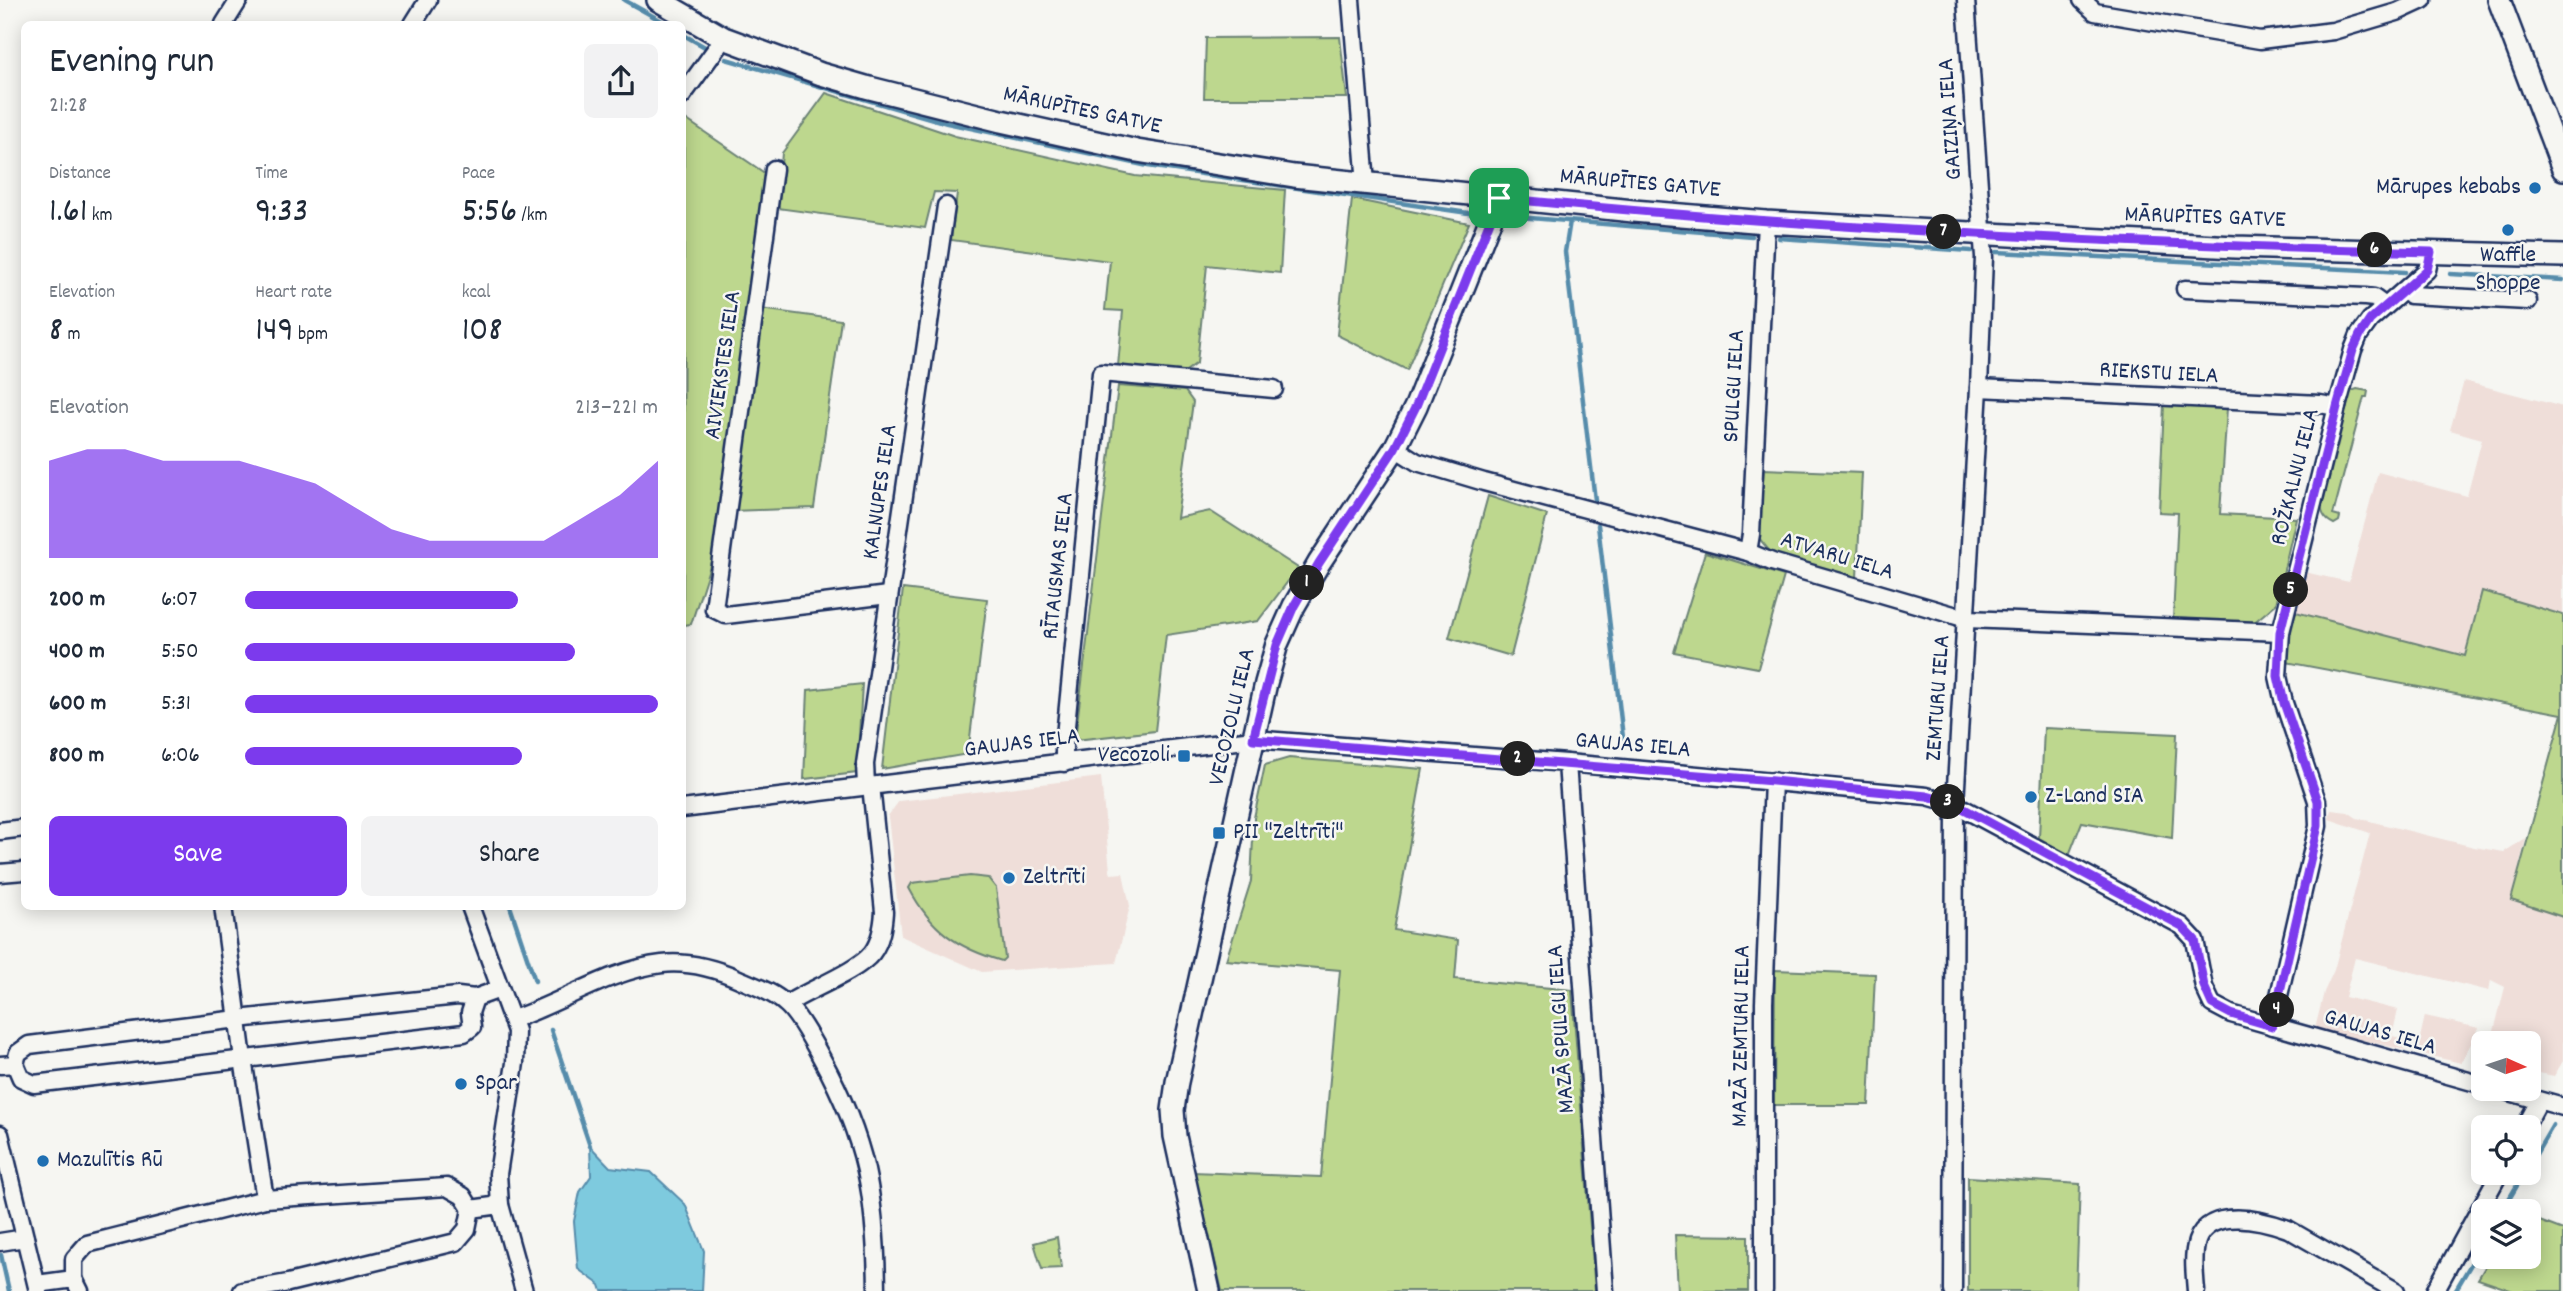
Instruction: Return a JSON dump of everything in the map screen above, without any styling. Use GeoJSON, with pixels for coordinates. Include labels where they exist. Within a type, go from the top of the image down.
{"type":"FeatureCollection","features":[{"type":"Feature","properties":{"kind":"street"},"geometry":{"type":"LineString","coordinates":[[226,21],[239,0]]}},
{"type":"Feature","properties":{"kind":"street"},"geometry":{"type":"LineString","coordinates":[[415,21],[428,0]]}},
{"type":"Feature","properties":{"kind":"street","name":"MĀRUPĪTES GATVE"},"geometry":{"type":"LineString","coordinates":[[658,0],[724,38],[821,74],[1001,121],[1175,158],[1366,184],[1766,222],[2235,247],[2429,261],[2563,256]]}},
{"type":"Feature","properties":{"kind":"street"},"geometry":{"type":"LineString","coordinates":[[1351,0],[1366,184]]}},
{"type":"Feature","properties":{"kind":"street","name":"GAIZIŅA IELA"},"geometry":{"type":"LineString","coordinates":[[1966,0],[1982,234]]}},
{"type":"Feature","properties":{"kind":"street"},"geometry":{"type":"LineString","coordinates":[[2082,0],[2095,12],[2260,40],[2333,31],[2397,12],[2423,0]]}},
{"type":"Feature","properties":{"kind":"street"},"geometry":{"type":"LineString","coordinates":[[2499,0],[2563,169]]}},
{"type":"Feature","properties":{"kind":"street"},"geometry":{"type":"LineString","coordinates":[[686,90],[724,38]]}},
{"type":"Feature","properties":{"kind":"street","name":"AIVIEKSTES IELA"},"geometry":{"type":"LineString","coordinates":[[774,169],[714,609],[726,615],[888,595]]}},
{"type":"Feature","properties":{"kind":"street","name":"VECOZOLU IELA"},"geometry":{"type":"LineString","coordinates":[[1209,1291],[1175,1136],[1173,1110],[1253,739],[1277,645],[1294,606],[1319,563],[1395,448],[1416,406],[1499,198]]}},
{"type":"Feature","properties":{"kind":"street","name":"KALNUPES IELA"},"geometry":{"type":"LineString","coordinates":[[787,1004],[858,966],[872,953],[882,933],[884,912],[866,764],[888,595],[946,206]]}},
{"type":"Feature","properties":{"kind":"street","name":"SPULGU IELA"},"geometry":{"type":"LineString","coordinates":[[1748,552],[1766,222]]}},
{"type":"Feature","properties":{"kind":"street","name":"ZEMTURU IELA"},"geometry":{"type":"LineString","coordinates":[[1953,1291],[1955,804],[1979,388],[1984,272],[1982,234]]}},
{"type":"Feature","properties":{"kind":"street"},"geometry":{"type":"LineString","coordinates":[[2429,261],[2446,298]]}},
{"type":"Feature","properties":{"kind":"street","name":"ROŽKALNU IELA"},"geometry":{"type":"LineString","coordinates":[[2272,1026],[2318,826],[2318,801],[2284,703],[2278,676],[2280,632],[2337,407],[2360,335],[2385,306],[2404,291],[2429,261]]}},
{"type":"Feature","properties":{"kind":"street"},"geometry":{"type":"LineString","coordinates":[[2185,289],[2365,297],[2374,298],[2385,306]]}},
{"type":"Feature","properties":{"kind":"street"},"geometry":{"type":"LineString","coordinates":[[2404,291],[2410,295],[2446,298],[2528,301]]}},
{"type":"Feature","properties":{"kind":"street","name":"RĪTAUSMAS IELA"},"geometry":{"type":"LineString","coordinates":[[1064,763],[1101,373],[1274,389]]}},
{"type":"Feature","properties":{"kind":"street","name":"RIEKSTU IELA"},"geometry":{"type":"LineString","coordinates":[[1979,388],[2337,407]]}},
{"type":"Feature","properties":{"kind":"street","name":"ATVARU IELA"},"geometry":{"type":"LineString","coordinates":[[1395,448],[1417,462],[1748,552],[1772,562],[1967,619],[2280,632]]}},
{"type":"Feature","properties":{"kind":"street","name":"GAUJAS IELA"},"geometry":{"type":"LineString","coordinates":[[686,808],[1253,739],[1567,763],[1927,796],[1955,804],[2182,926],[2195,940],[2204,986],[2212,1004],[2231,1014],[2471,1082]]}},
{"type":"Feature","properties":{"kind":"street","name":"MAZĀ SPULGU IELA"},"geometry":{"type":"LineString","coordinates":[[1567,763],[1605,1291]]}},
{"type":"Feature","properties":{"kind":"street","name":"MAZĀ ZEMTURU IELA"},"geometry":{"type":"LineString","coordinates":[[1764,1291],[1764,1003],[1773,781]]}},
{"type":"Feature","properties":{"kind":"street"},"geometry":{"type":"LineString","coordinates":[[0,831],[21,828]]}},
{"type":"Feature","properties":{"kind":"street"},"geometry":{"type":"LineString","coordinates":[[0,873],[21,871]]}},
{"type":"Feature","properties":{"kind":"street"},"geometry":{"type":"LineString","coordinates":[[224,910],[265,1199]]}},
{"type":"Feature","properties":{"kind":"street"},"geometry":{"type":"LineString","coordinates":[[471,910],[516,1031],[516,1063],[498,1174],[500,1205],[524,1291]]}},
{"type":"Feature","properties":{"kind":"street"},"geometry":{"type":"LineString","coordinates":[[513,1019],[610,978],[662,964],[689,963],[710,968],[763,990],[787,1004],[816,1047],[835,1083],[851,1115],[864,1156],[874,1215],[877,1291]]}},
{"type":"Feature","properties":{"kind":"street"},"geometry":{"type":"LineString","coordinates":[[475,998],[470,1013],[472,1027],[464,1033],[34,1084],[21,1079],[7,1065],[29,1045],[238,1019],[458,996],[475,998],[500,989]]}},
{"type":"Feature","properties":{"kind":"street"},"geometry":{"type":"LineString","coordinates":[[2531,1115],[2539,1101],[2563,1107]]}},
{"type":"Feature","properties":{"kind":"street"},"geometry":{"type":"LineString","coordinates":[[0,1135],[37,1288],[77,1285],[74,1259],[86,1244],[265,1199],[447,1187],[463,1196],[471,1209],[467,1229],[456,1242],[290,1287],[242,1291]]}},
{"type":"Feature","properties":{"kind":"street"},"geometry":{"type":"LineString","coordinates":[[2435,1291],[2493,1185]]}},
{"type":"Feature","properties":{"kind":"street"},"geometry":{"type":"LineString","coordinates":[[471,1209],[500,1205]]}},
{"type":"Feature","properties":{"kind":"street"},"geometry":{"type":"LineString","coordinates":[[2196,1291],[2197,1240],[2215,1222],[2228,1219],[2272,1224],[2288,1229],[2396,1291]]}},
{"type":"Feature","properties":{"kind":"street"},"geometry":{"type":"LineString","coordinates":[[0,1242],[25,1238]]}},
{"type":"Feature","properties":{"kind":"shaded area"},"geometry":{"type":"Polygon","coordinates":[[[2464,381],[2563,407],[2563,615],[2482,591],[2465,656],[2292,611],[2304,572],[2349,582],[2378,472],[2467,496],[2482,439],[2450,430],[2464,381]]]}},
{"type":"Feature","properties":{"kind":"shaded area","name":"Zeltrīti"},"geometry":{"type":"Polygon","coordinates":[[[1101,777],[1110,871],[1111,874],[1123,873],[1130,906],[1116,963],[982,972],[901,936],[888,816],[899,801],[1101,777]]]}},
{"type":"Feature","properties":{"kind":"shaded area"},"geometry":{"type":"Polygon","coordinates":[[[2331,810],[2348,812],[2357,818],[2504,852],[2526,838],[2511,900],[2563,917],[2563,1061],[2554,1076],[2541,1073],[2541,1031],[2494,1031],[2505,987],[2491,980],[2489,991],[2355,958],[2345,997],[2398,1010],[2392,1036],[2419,1042],[2425,1016],[2479,1028],[2477,1031],[2471,1031],[2471,1044],[2461,1063],[2315,1029],[2324,992],[2334,970],[2370,833],[2329,819],[2331,810]]]}},
{"type":"Feature","properties":{"kind":"green space"},"geometry":{"type":"Polygon","coordinates":[[[1340,37],[1347,98],[1204,98],[1206,38],[1340,37]]]}},
{"type":"Feature","properties":{"kind":"green space"},"geometry":{"type":"Polygon","coordinates":[[[826,93],[955,136],[1135,176],[1285,190],[1280,273],[1207,265],[1197,363],[1183,373],[1118,366],[1123,311],[1105,310],[1110,261],[951,240],[957,193],[934,192],[925,228],[777,208],[782,153],[826,93]]]}},
{"type":"Feature","properties":{"kind":"green space"},"geometry":{"type":"Polygon","coordinates":[[[686,119],[766,174],[713,556],[691,624],[686,625],[686,119]]]}},
{"type":"Feature","properties":{"kind":"green space"},"geometry":{"type":"Polygon","coordinates":[[[1352,199],[1469,223],[1407,370],[1337,335],[1352,199]]]}},
{"type":"Feature","properties":{"kind":"green space"},"geometry":{"type":"Polygon","coordinates":[[[760,309],[841,320],[814,508],[731,511],[760,309]]]}},
{"type":"Feature","properties":{"kind":"green space"},"geometry":{"type":"Polygon","coordinates":[[[1118,386],[1185,391],[1193,402],[1177,518],[1210,511],[1298,568],[1258,621],[1166,635],[1155,731],[1075,740],[1118,386]]]}},
{"type":"Feature","properties":{"kind":"green space"},"geometry":{"type":"Polygon","coordinates":[[[2351,391],[2368,391],[2367,397],[2364,397],[2333,515],[2340,517],[2339,521],[2334,524],[2323,515],[2321,500],[2346,402],[2351,391]]]}},
{"type":"Feature","properties":{"kind":"green space"},"geometry":{"type":"Polygon","coordinates":[[[2164,405],[2227,408],[2220,514],[2296,518],[2276,604],[2251,625],[2173,619],[2178,513],[2159,512],[2164,405]]]}},
{"type":"Feature","properties":{"kind":"green space"},"geometry":{"type":"Polygon","coordinates":[[[1764,469],[1862,473],[1857,578],[1771,553],[1758,537],[1764,469]]]}},
{"type":"Feature","properties":{"kind":"green space"},"geometry":{"type":"Polygon","coordinates":[[[1488,496],[1547,515],[1511,656],[1449,638],[1488,496]]]}},
{"type":"Feature","properties":{"kind":"green space"},"geometry":{"type":"Polygon","coordinates":[[[1705,552],[1784,576],[1758,668],[1674,652],[1705,552]]]}},
{"type":"Feature","properties":{"kind":"green space"},"geometry":{"type":"Polygon","coordinates":[[[903,589],[987,599],[968,754],[882,769],[903,589]]]}},
{"type":"Feature","properties":{"kind":"green space"},"geometry":{"type":"Polygon","coordinates":[[[2482,591],[2563,615],[2563,917],[2511,900],[2562,714],[2286,662],[2292,611],[2465,656],[2482,591]]]}},
{"type":"Feature","properties":{"kind":"green space"},"geometry":{"type":"Polygon","coordinates":[[[862,684],[857,773],[804,779],[808,690],[862,684]]]}},
{"type":"Feature","properties":{"kind":"green space"},"geometry":{"type":"Polygon","coordinates":[[[2044,728],[2177,734],[2172,838],[2082,822],[2069,855],[2039,838],[2044,728]]]}},
{"type":"Feature","properties":{"kind":"green space"},"geometry":{"type":"Polygon","coordinates":[[[1289,758],[1423,769],[1394,930],[1458,940],[1455,979],[1572,990],[1595,1291],[1222,1291],[1194,1172],[1321,1177],[1340,970],[1226,960],[1251,881],[1254,818],[1265,765],[1289,758]]]}},
{"type":"Feature","properties":{"kind":"green space"},"geometry":{"type":"Polygon","coordinates":[[[970,876],[988,878],[996,888],[1005,958],[1002,961],[972,950],[947,935],[926,915],[909,888],[912,883],[970,876]]]}},
{"type":"Feature","properties":{"kind":"green space"},"geometry":{"type":"Polygon","coordinates":[[[1775,970],[1875,974],[1869,1105],[1774,1105],[1775,970]]]}},
{"type":"Feature","properties":{"kind":"green space"},"geometry":{"type":"Polygon","coordinates":[[[1968,1177],[2080,1184],[2076,1291],[1968,1291],[1968,1177]]]}},
{"type":"Feature","properties":{"kind":"green space"},"geometry":{"type":"Polygon","coordinates":[[[2541,1222],[2563,1230],[2563,1291],[2513,1291],[2478,1279],[2484,1269],[2541,1269],[2541,1222]]]}},
{"type":"Feature","properties":{"kind":"green space"},"geometry":{"type":"Polygon","coordinates":[[[1675,1235],[1748,1236],[1748,1291],[1678,1291],[1675,1235]]]}},
{"type":"Feature","properties":{"kind":"green space"},"geometry":{"type":"Polygon","coordinates":[[[1057,1237],[1061,1268],[1042,1269],[1034,1243],[1057,1237]]]}},
{"type":"Feature","properties":{"kind":"water"},"geometry":{"type":"Polygon","coordinates":[[[590,1146],[610,1167],[651,1172],[685,1204],[704,1251],[702,1291],[602,1291],[600,1285],[578,1269],[574,1221],[580,1192],[591,1176],[590,1146]]]}},
{"type":"Feature","properties":{"kind":"waterway"},"geometry":{"type":"LineString","coordinates":[[624,0],[662,21]]}},
{"type":"Feature","properties":{"kind":"waterway"},"geometry":{"type":"LineString","coordinates":[[686,36],[705,47]]}},
{"type":"Feature","properties":{"kind":"waterway"},"geometry":{"type":"LineString","coordinates":[[726,59],[947,123],[1148,166],[1475,214]]}},
{"type":"Feature","properties":{"kind":"waterway"},"geometry":{"type":"LineString","coordinates":[[1518,217],[1752,236]]}},
{"type":"Feature","properties":{"kind":"waterway"},"geometry":{"type":"LineString","coordinates":[[1570,221],[1565,252],[1595,500]]}},
{"type":"Feature","properties":{"kind":"waterway"},"geometry":{"type":"LineString","coordinates":[[1779,238],[1971,251]]}},
{"type":"Feature","properties":{"kind":"waterway"},"geometry":{"type":"LineString","coordinates":[[1996,252],[2405,272]]}},
{"type":"Feature","properties":{"kind":"waterway"},"geometry":{"type":"LineString","coordinates":[[2450,274],[2563,280]]}},
{"type":"Feature","properties":{"kind":"waterway"},"geometry":{"type":"LineString","coordinates":[[1598,525],[1624,746]]}},
{"type":"Feature","properties":{"kind":"waterway"},"geometry":{"type":"LineString","coordinates":[[511,910],[535,981]]}},
{"type":"Feature","properties":{"kind":"waterway"},"geometry":{"type":"LineString","coordinates":[[551,1030],[590,1146]]}},
{"type":"Feature","properties":{"kind":"waterway"},"geometry":{"type":"LineString","coordinates":[[2541,1146],[2553,1125]]}},
{"type":"Feature","properties":{"kind":"waterway"},"geometry":{"type":"LineString","coordinates":[[2509,1199],[2517,1185]]}},
{"type":"Feature","properties":{"kind":"waterway"},"geometry":{"type":"LineString","coordinates":[[1,1255],[9,1291]]}},
{"type":"Feature","properties":{"kind":"waterway"},"geometry":{"type":"LineString","coordinates":[[2455,1291],[2471,1264]]}},
{"type":"Feature","properties":{"kind":"place","name":"Mārupes kebabs"},"geometry":{"type":"Point","coordinates":[2535,188]}},
{"type":"Feature","properties":{"kind":"place","name":"Waffle Shoppe"},"geometry":{"type":"Point","coordinates":[2508,230]}},
{"type":"Feature","properties":{"kind":"place","name":"Vecozoli"},"geometry":{"type":"Point","coordinates":[1184,756]}},
{"type":"Feature","properties":{"kind":"place","name":"Z-Land SIA"},"geometry":{"type":"Point","coordinates":[2031,797]}},
{"type":"Feature","properties":{"kind":"place","name":"PII \"Zeltrīti\""},"geometry":{"type":"Point","coordinates":[1219,833]}},
{"type":"Feature","properties":{"kind":"place","name":"Zeltrīti"},"geometry":{"type":"Point","coordinates":[1009,878]}},
{"type":"Feature","properties":{"kind":"place","name":"Spar"},"geometry":{"type":"Point","coordinates":[461,1084]}},
{"type":"Feature","properties":{"kind":"place","name":"Mazulītis Rū"},"geometry":{"type":"Point","coordinates":[43,1161]}},
{"type":"Feature","properties":{"kind":"route"},"geometry":{"type":"LineString","coordinates":[[1499,198],[1766,222],[2235,247],[2431,252],[2427,270],[2422,277],[2370,320],[2353,350],[2280,632],[2278,676],[2284,703],[2318,801],[2318,826],[2272,1026],[2231,1014],[2212,1004],[2204,986],[2195,940],[2182,926],[1955,804],[1927,796],[1567,763],[1253,739],[1277,645],[1294,606],[1395,448],[1416,406],[1499,198]]}}]}
